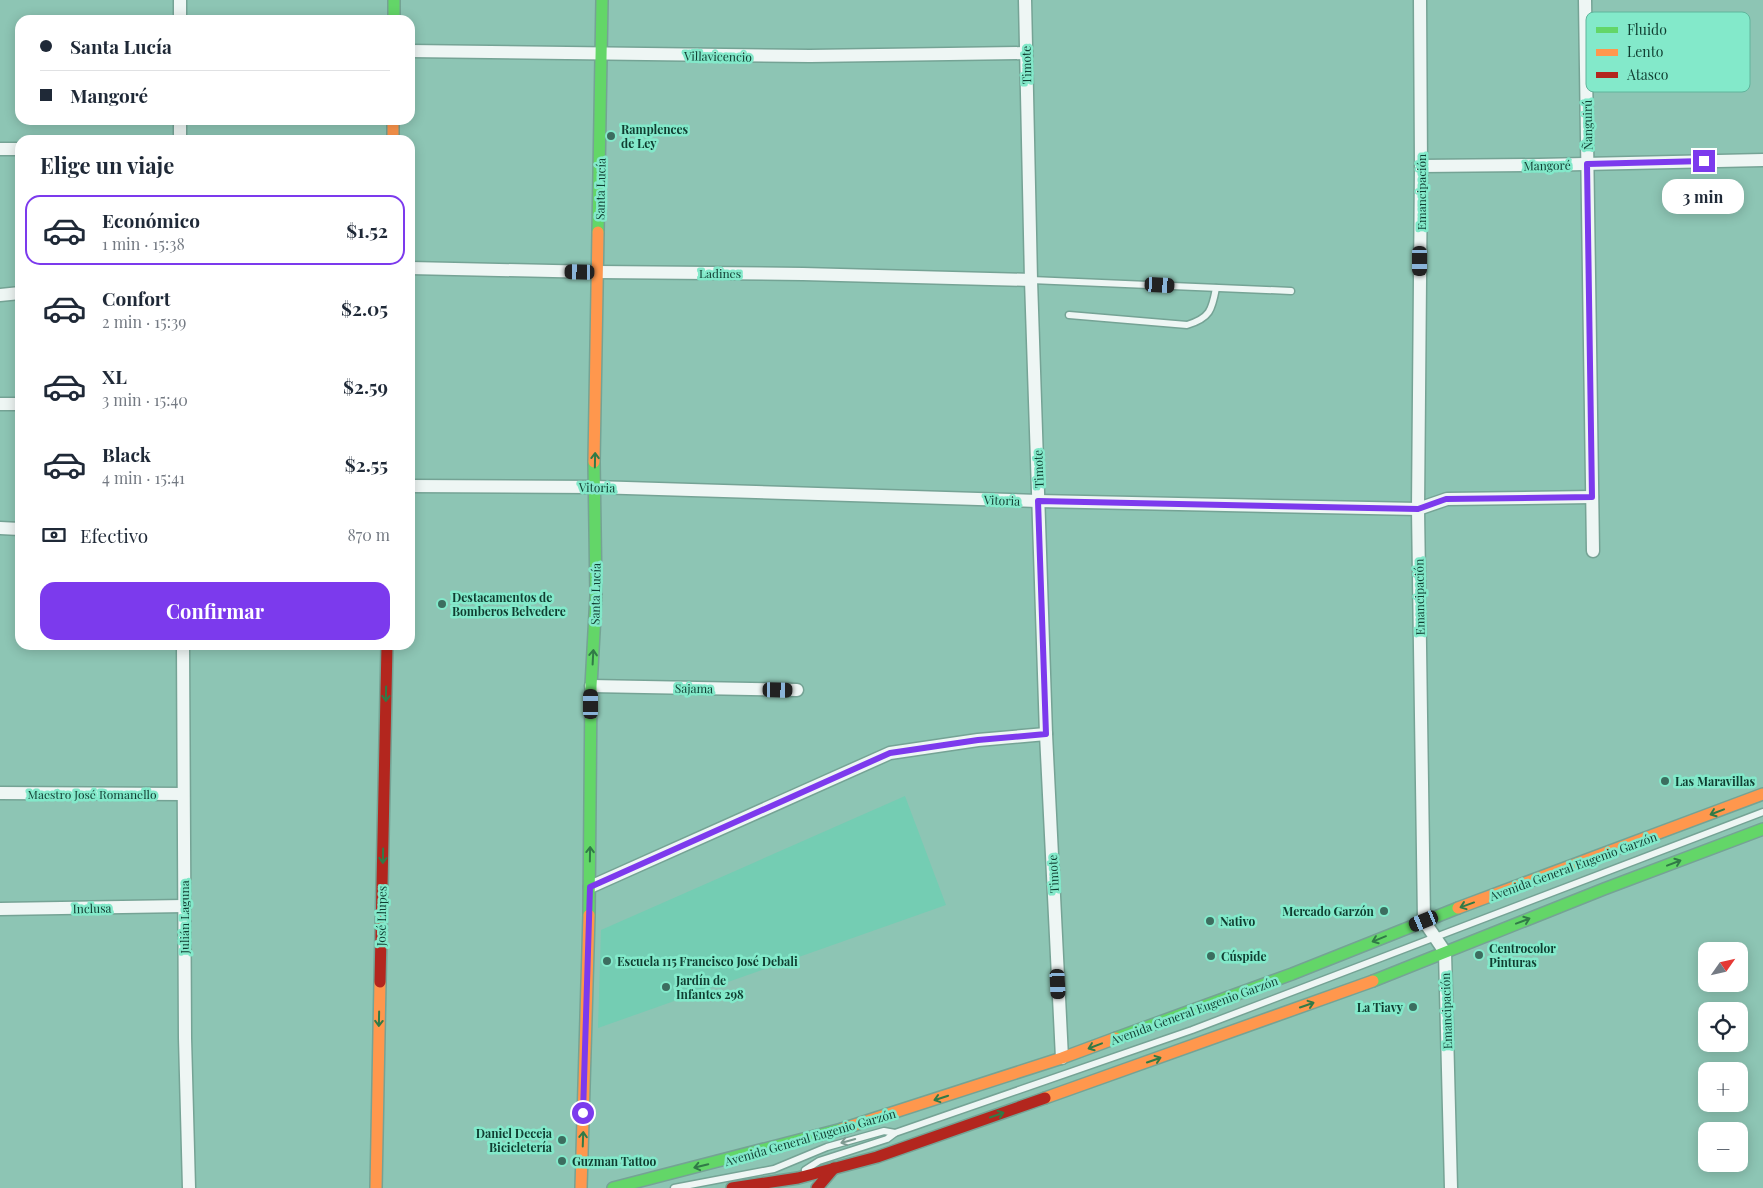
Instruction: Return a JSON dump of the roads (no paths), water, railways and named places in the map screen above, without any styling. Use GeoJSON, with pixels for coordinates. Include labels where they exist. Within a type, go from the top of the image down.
{"type":"FeatureCollection","features":[{"type":"Feature","properties":{"kind":"main road"},"geometry":{"type":"LineString","coordinates":[[394,0],[394,15]]}},
{"type":"Feature","properties":{"kind":"main road","name":"Santa Lucía"},"geometry":{"type":"LineString","coordinates":[[581,1188],[590,887],[591,686],[596,596],[594,487],[602,0]]}},
{"type":"Feature","properties":{"kind":"main road","name":"José Llupes"},"geometry":{"type":"LineString","coordinates":[[376,1188],[387,650]]}},
{"type":"Feature","properties":{"kind":"main road","name":"Avenida General Eugenio Garzón"},"geometry":{"type":"LineString","coordinates":[[613,1188],[836,1132],[1062,1058],[1292,974],[1424,921],[1763,794]]}},
{"type":"Feature","properties":{"kind":"main road"},"geometry":{"type":"LineString","coordinates":[[732,1188],[795,1183],[834,1168],[877,1156],[1126,1070],[1377,980],[1763,829]]}},
{"type":"Feature","properties":{"kind":"main road"},"geometry":{"type":"LineString","coordinates":[[817,1188],[834,1168]]}},
{"type":"Feature","properties":{"kind":"street"},"geometry":{"type":"LineString","coordinates":[[180,0],[180,15]]}},
{"type":"Feature","properties":{"kind":"street","name":"Timote"},"geometry":{"type":"LineString","coordinates":[[1025,0],[1031,280],[1046,734],[1062,1058]]}},
{"type":"Feature","properties":{"kind":"street","name":"Emancipación"},"geometry":{"type":"LineString","coordinates":[[1420,0],[1421,166],[1418,509],[1424,921]]}},
{"type":"Feature","properties":{"kind":"street","name":"Ñanguirú"},"geometry":{"type":"LineString","coordinates":[[1585,0],[1586,82]]}},
{"type":"Feature","properties":{"kind":"street","name":"Villavicencio"},"geometry":{"type":"LineString","coordinates":[[415,51],[810,56],[1026,53]]}},
{"type":"Feature","properties":{"kind":"street","name":"Ñanguirú"},"geometry":{"type":"LineString","coordinates":[[1586,92],[1593,550]]}},
{"type":"Feature","properties":{"kind":"street"},"geometry":{"type":"LineString","coordinates":[[0,149],[15,149]]}},
{"type":"Feature","properties":{"kind":"street","name":"Mangoré"},"geometry":{"type":"LineString","coordinates":[[1421,166],[1763,160]]}},
{"type":"Feature","properties":{"kind":"street","name":"Ladines"},"geometry":{"type":"LineString","coordinates":[[415,268],[803,274],[1031,280]]}},
{"type":"Feature","properties":{"kind":"street"},"geometry":{"type":"LineString","coordinates":[[0,295],[15,294]]}},
{"type":"Feature","properties":{"kind":"street"},"geometry":{"type":"LineString","coordinates":[[0,404],[15,404]]}},
{"type":"Feature","properties":{"kind":"street","name":"Vitoria"},"geometry":{"type":"LineString","coordinates":[[415,486],[594,487],[1038,501],[1418,509],[1446,499],[1592,497]]}},
{"type":"Feature","properties":{"kind":"street"},"geometry":{"type":"LineString","coordinates":[[0,528],[15,529]]}},
{"type":"Feature","properties":{"kind":"street","name":"Julián Laguna"},"geometry":{"type":"LineString","coordinates":[[183,650],[184,906],[189,1188]]}},
{"type":"Feature","properties":{"kind":"street","name":"Sajama"},"geometry":{"type":"LineString","coordinates":[[591,686],[798,690]]}},
{"type":"Feature","properties":{"kind":"street"},"geometry":{"type":"LineString","coordinates":[[590,887],[890,753],[978,740],[1046,734]]}},
{"type":"Feature","properties":{"kind":"street","name":"Maestro José Romanello"},"geometry":{"type":"LineString","coordinates":[[0,793],[183,794]]}},
{"type":"Feature","properties":{"kind":"street","name":"Inclusa"},"geometry":{"type":"LineString","coordinates":[[0,909],[184,906]]}},
{"type":"Feature","properties":{"kind":"street"},"geometry":{"type":"LineString","coordinates":[[1424,921],[1445,952]]}},
{"type":"Feature","properties":{"kind":"street","name":"Emancipación"},"geometry":{"type":"LineString","coordinates":[[1445,952],[1451,1188]]}},
{"type":"Feature","properties":{"kind":"street"},"geometry":{"type":"LineString","coordinates":[[768,1188],[787,1184],[788,1188]]}},
{"type":"Feature","properties":{"kind":"lane"},"geometry":{"type":"LineString","coordinates":[[1031,280],[1291,291]]}},
{"type":"Feature","properties":{"kind":"lane"},"geometry":{"type":"LineString","coordinates":[[1068,315],[1187,325],[1199,321],[1208,314],[1213,305],[1216,288]]}},
{"type":"Feature","properties":{"kind":"lane","name":"Avenida General Eugenio Garzón"},"geometry":{"type":"LineString","coordinates":[[795,1183],[803,1171],[819,1161],[887,1139],[895,1133],[1192,1030],[1763,812]]}},
{"type":"Feature","properties":{"kind":"lane","name":"Avenida General Eugenio Garzón"},"geometry":{"type":"LineString","coordinates":[[674,1188],[774,1169],[827,1147],[884,1131],[895,1133]]}},
{"type":"Feature","properties":{"kind":"place","name":"Ramplences de Ley"},"geometry":{"type":"Point","coordinates":[611,136]}},
{"type":"Feature","properties":{"kind":"place","name":"Destacamentos de Bomberos Belvedere"},"geometry":{"type":"Point","coordinates":[442,604]}},
{"type":"Feature","properties":{"kind":"place","name":"Las Maravillas"},"geometry":{"type":"Point","coordinates":[1665,781]}},
{"type":"Feature","properties":{"kind":"place","name":"Mercado Garzón"},"geometry":{"type":"Point","coordinates":[1384,911]}},
{"type":"Feature","properties":{"kind":"place","name":"Nativo"},"geometry":{"type":"Point","coordinates":[1210,921]}},
{"type":"Feature","properties":{"kind":"place","name":"Centrocolor Pinturas"},"geometry":{"type":"Point","coordinates":[1479,955]}},
{"type":"Feature","properties":{"kind":"place","name":"Cúspide"},"geometry":{"type":"Point","coordinates":[1211,956]}},
{"type":"Feature","properties":{"kind":"place","name":"Escuela 115 Francisco José Debali"},"geometry":{"type":"Point","coordinates":[607,961]}},
{"type":"Feature","properties":{"kind":"place","name":"Jardín de Infantes 298"},"geometry":{"type":"Point","coordinates":[666,987]}},
{"type":"Feature","properties":{"kind":"place","name":"La Tiavy"},"geometry":{"type":"Point","coordinates":[1413,1007]}},
{"type":"Feature","properties":{"kind":"place","name":"Daniel Deceja Bicicletería"},"geometry":{"type":"Point","coordinates":[562,1140]}},
{"type":"Feature","properties":{"kind":"place","name":"Guzman Tattoo"},"geometry":{"type":"Point","coordinates":[562,1161]}}]}
